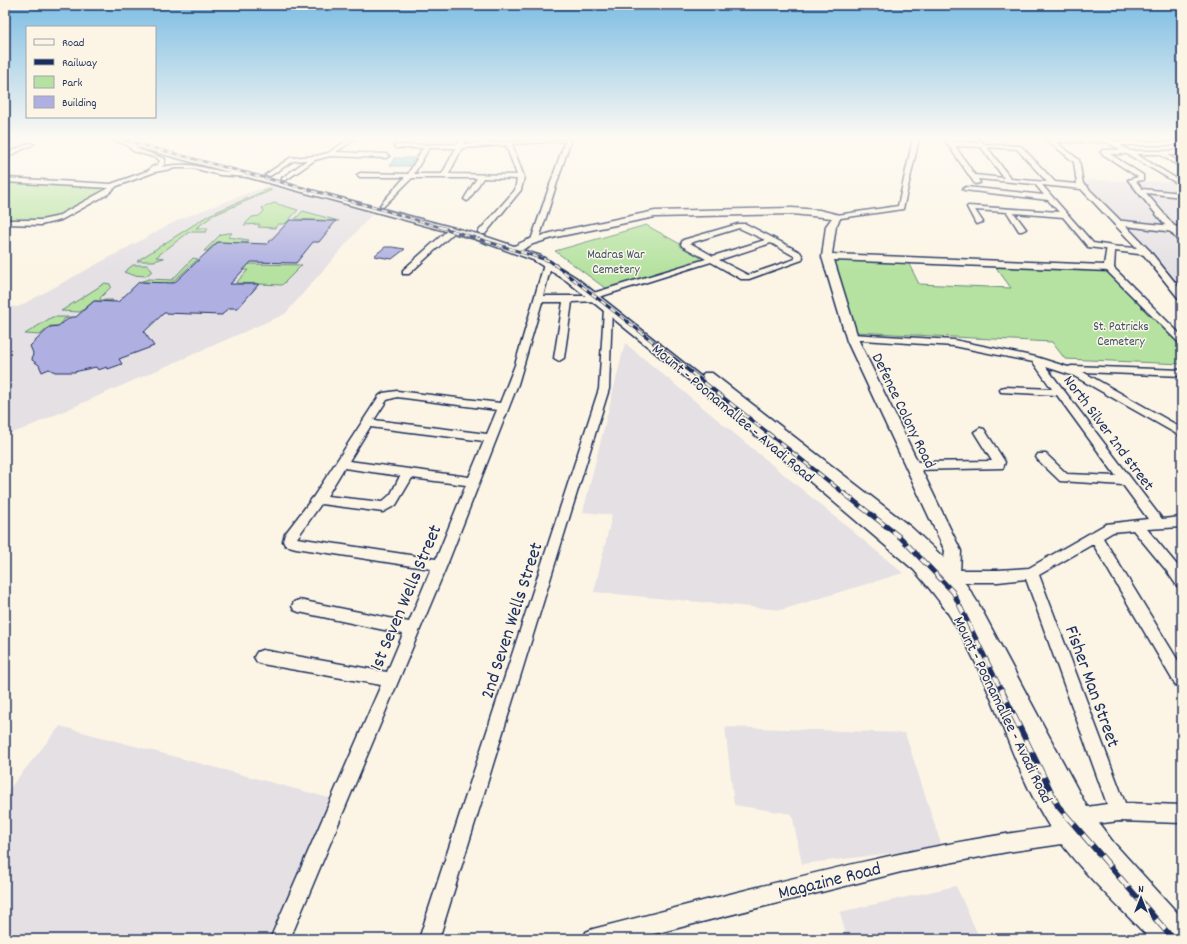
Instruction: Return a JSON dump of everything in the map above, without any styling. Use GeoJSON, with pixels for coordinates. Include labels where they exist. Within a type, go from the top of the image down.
{"type":"FeatureCollection","features":[{"type":"Feature","properties":{"kind":"main road","name":"Mount - Poonamallee - Avadi Road"},"geometry":{"type":"LineString","coordinates":[[274,183],[445,225],[482,232],[520,247],[548,263],[600,299],[906,532],[951,576],[972,608],[1074,826],[1168,939]]}},
{"type":"Feature","properties":{"kind":"main road","name":"Mount - Poonamallee - Avadi Road"},"geometry":{"type":"LineString","coordinates":[[299,183],[383,205],[556,259],[600,299],[914,561],[944,592],[970,632],[1041,788],[1060,824],[1074,826],[1105,850],[1182,938]]}},
{"type":"Feature","properties":{"kind":"main road"},"geometry":{"type":"LineString","coordinates":[[520,247],[535,240],[620,220],[671,213],[792,211],[837,217]]}},
{"type":"Feature","properties":{"kind":"main road"},"geometry":{"type":"LineString","coordinates":[[837,217],[833,220],[831,226],[827,257],[1109,268],[1110,248],[1146,252]]}},
{"type":"Feature","properties":{"kind":"main road"},"geometry":{"type":"LineString","coordinates":[[1117,222],[1177,228]]}},
{"type":"Feature","properties":{"kind":"main road"},"geometry":{"type":"LineString","coordinates":[[1117,222],[1146,252]]}},
{"type":"Feature","properties":{"kind":"main road","name":"Defence Colony Road"},"geometry":{"type":"LineString","coordinates":[[827,257],[851,337],[953,551],[951,576]]}},
{"type":"Feature","properties":{"kind":"street"},"geometry":{"type":"LineString","coordinates":[[69,183],[110,185],[116,183]]}},
{"type":"Feature","properties":{"kind":"street"},"geometry":{"type":"LineString","coordinates":[[110,185],[115,183]]}},
{"type":"Feature","properties":{"kind":"street"},"geometry":{"type":"LineString","coordinates":[[383,205],[403,183]]}},
{"type":"Feature","properties":{"kind":"street"},"geometry":{"type":"LineString","coordinates":[[467,199],[477,183]]}},
{"type":"Feature","properties":{"kind":"street"},"geometry":{"type":"LineString","coordinates":[[482,232],[518,190],[520,183]]}},
{"type":"Feature","properties":{"kind":"street"},"geometry":{"type":"LineString","coordinates":[[535,240],[554,183]]}},
{"type":"Feature","properties":{"kind":"street"},"geometry":{"type":"LineString","coordinates":[[837,217],[901,208],[906,183]]}},
{"type":"Feature","properties":{"kind":"street"},"geometry":{"type":"LineString","coordinates":[[976,183],[982,191]]}},
{"type":"Feature","properties":{"kind":"street"},"geometry":{"type":"LineString","coordinates":[[1037,183],[1091,245],[1110,248]]}},
{"type":"Feature","properties":{"kind":"street"},"geometry":{"type":"LineString","coordinates":[[1045,183],[1085,187]]}},
{"type":"Feature","properties":{"kind":"street"},"geometry":{"type":"LineString","coordinates":[[1080,183],[1117,222]]}},
{"type":"Feature","properties":{"kind":"street"},"geometry":{"type":"LineString","coordinates":[[1134,183],[1177,228],[1182,240]]}},
{"type":"Feature","properties":{"kind":"street"},"geometry":{"type":"LineString","coordinates":[[5,222],[38,224],[53,221],[111,190],[114,187],[110,185]]}},
{"type":"Feature","properties":{"kind":"street"},"geometry":{"type":"LineString","coordinates":[[966,189],[1051,198]]}},
{"type":"Feature","properties":{"kind":"street"},"geometry":{"type":"LineString","coordinates":[[1141,191],[1182,195]]}},
{"type":"Feature","properties":{"kind":"street"},"geometry":{"type":"LineString","coordinates":[[1148,199],[1182,202]]}},
{"type":"Feature","properties":{"kind":"street"},"geometry":{"type":"LineString","coordinates":[[979,222],[970,207],[1066,215]]}},
{"type":"Feature","properties":{"kind":"street"},"geometry":{"type":"LineString","coordinates":[[1009,210],[1022,229]]}},
{"type":"Feature","properties":{"kind":"street"},"geometry":{"type":"LineString","coordinates":[[406,272],[445,225]]}},
{"type":"Feature","properties":{"kind":"street"},"geometry":{"type":"LineString","coordinates":[[799,258],[797,254],[743,226],[738,226],[686,242],[685,244],[744,277],[749,277],[798,260],[799,258],[810,258]]}},
{"type":"Feature","properties":{"kind":"street"},"geometry":{"type":"LineString","coordinates":[[538,299],[600,299],[710,259],[772,240]]}},
{"type":"Feature","properties":{"kind":"street"},"geometry":{"type":"LineString","coordinates":[[1146,252],[1182,297]]}},
{"type":"Feature","properties":{"kind":"street","name":"1st Seven Wells Street"},"geometry":{"type":"LineString","coordinates":[[280,939],[440,565],[520,365],[548,263]]}},
{"type":"Feature","properties":{"kind":"street"},"geometry":{"type":"LineString","coordinates":[[1109,268],[1182,341]]}},
{"type":"Feature","properties":{"kind":"street"},"geometry":{"type":"LineString","coordinates":[[1167,279],[1182,283]]}},
{"type":"Feature","properties":{"kind":"street","name":"2nd Seven Wells Street"},"geometry":{"type":"LineString","coordinates":[[429,939],[604,389],[600,299]]}},
{"type":"Feature","properties":{"kind":"street"},"geometry":{"type":"LineString","coordinates":[[559,358],[568,300]]}},
{"type":"Feature","properties":{"kind":"street"},"geometry":{"type":"LineString","coordinates":[[851,337],[954,343],[1036,360],[1066,369],[1122,398],[1182,434]]}},
{"type":"Feature","properties":{"kind":"street","name":"North Silver 2nd street"},"geometry":{"type":"LineString","coordinates":[[1036,360],[1158,523]]}},
{"type":"Feature","properties":{"kind":"street"},"geometry":{"type":"LineString","coordinates":[[1066,369],[1182,373]]}},
{"type":"Feature","properties":{"kind":"street"},"geometry":{"type":"LineString","coordinates":[[1005,390],[1060,392]]}},
{"type":"Feature","properties":{"kind":"street"},"geometry":{"type":"LineString","coordinates":[[440,565],[290,541],[291,536],[318,499],[383,398],[392,394],[503,407]]}},
{"type":"Feature","properties":{"kind":"street"},"geometry":{"type":"LineString","coordinates":[[368,423],[491,438]]}},
{"type":"Feature","properties":{"kind":"street"},"geometry":{"type":"LineString","coordinates":[[912,466],[999,465],[999,462],[980,432]]}},
{"type":"Feature","properties":{"kind":"street"},"geometry":{"type":"LineString","coordinates":[[1042,457],[1064,478],[1127,481]]}},
{"type":"Feature","properties":{"kind":"street"},"geometry":{"type":"LineString","coordinates":[[341,464],[473,482]]}},
{"type":"Feature","properties":{"kind":"street"},"geometry":{"type":"LineString","coordinates":[[318,499],[387,506],[393,501],[408,473]]}},
{"type":"Feature","properties":{"kind":"street"},"geometry":{"type":"LineString","coordinates":[[951,576],[998,576],[1031,573],[1111,527],[1182,522]]}},
{"type":"Feature","properties":{"kind":"street"},"geometry":{"type":"LineString","coordinates":[[1136,525],[1171,566],[1182,582]]}},
{"type":"Feature","properties":{"kind":"street"},"geometry":{"type":"LineString","coordinates":[[1095,536],[1182,681]]}},
{"type":"Feature","properties":{"kind":"street","name":"Fisher Man Street"},"geometry":{"type":"LineString","coordinates":[[1031,573],[1119,812]]}},
{"type":"Feature","properties":{"kind":"street"},"geometry":{"type":"LineString","coordinates":[[299,606],[413,629]]}},
{"type":"Feature","properties":{"kind":"street"},"geometry":{"type":"LineString","coordinates":[[262,657],[391,680]]}},
{"type":"Feature","properties":{"kind":"street","name":"Magazine Road"},"geometry":{"type":"LineString","coordinates":[[593,939],[901,862],[1007,842],[1074,826],[1119,812],[1182,814]]}},
{"type":"Feature","properties":{"kind":"shaded area"},"geometry":{"type":"Polygon","coordinates":[[[1086,183],[1182,183],[1182,282],[1168,278],[1086,183]]]}},
{"type":"Feature","properties":{"kind":"shaded area"},"geometry":{"type":"Polygon","coordinates":[[[269,185],[373,213],[285,314],[21,430],[5,435],[5,306],[18,307],[180,219],[269,185]]]}},
{"type":"Feature","properties":{"kind":"shaded area"},"geometry":{"type":"Polygon","coordinates":[[[625,343],[903,573],[781,610],[594,592],[612,515],[583,512],[625,343]]]}},
{"type":"Feature","properties":{"kind":"shaded area"},"geometry":{"type":"Polygon","coordinates":[[[60,726],[333,799],[339,793],[267,939],[5,939],[5,794],[60,726]]]}},
{"type":"Feature","properties":{"kind":"shaded area"},"geometry":{"type":"Polygon","coordinates":[[[725,727],[905,733],[942,847],[802,864],[792,814],[734,805],[725,727]]]}},
{"type":"Feature","properties":{"kind":"shaded area"},"geometry":{"type":"Polygon","coordinates":[[[956,886],[980,939],[847,939],[840,912],[956,886]]]}},
{"type":"Feature","properties":{"kind":"green space"},"geometry":{"type":"Polygon","coordinates":[[[5,183],[36,183],[109,188],[52,220],[5,220],[5,183]]]}},
{"type":"Feature","properties":{"kind":"green space"},"geometry":{"type":"Polygon","coordinates":[[[269,189],[272,190],[214,215],[196,228],[208,228],[206,232],[189,232],[156,257],[164,258],[154,261],[137,261],[209,215],[269,189]]]}},
{"type":"Feature","properties":{"kind":"green space"},"geometry":{"type":"Polygon","coordinates":[[[274,203],[298,210],[285,224],[278,224],[275,228],[258,227],[260,224],[244,225],[252,217],[259,216],[264,211],[262,208],[274,203]]]}},
{"type":"Feature","properties":{"kind":"green space"},"geometry":{"type":"Polygon","coordinates":[[[303,211],[339,221],[295,219],[303,211]]]}},
{"type":"Feature","properties":{"kind":"green space","name":"Madras War Cemetery"},"geometry":{"type":"Polygon","coordinates":[[[646,225],[707,259],[609,291],[555,251],[646,225]]]}},
{"type":"Feature","properties":{"kind":"green space"},"geometry":{"type":"Polygon","coordinates":[[[232,233],[228,237],[249,240],[247,243],[217,242],[207,251],[204,251],[221,234],[232,233]]]}},
{"type":"Feature","properties":{"kind":"green space"},"geometry":{"type":"Polygon","coordinates":[[[193,258],[198,259],[156,297],[168,283],[139,282],[149,279],[172,280],[193,258]]]}},
{"type":"Feature","properties":{"kind":"green space","name":"St. Patricks Cemetery"},"geometry":{"type":"Polygon","coordinates":[[[833,259],[908,262],[919,284],[1011,288],[995,266],[1109,270],[1182,342],[1182,364],[1065,359],[1052,342],[855,332],[833,259]]]}},
{"type":"Feature","properties":{"kind":"green space"},"geometry":{"type":"Polygon","coordinates":[[[247,264],[302,265],[282,285],[236,283],[248,270],[241,270],[247,264]]]}},
{"type":"Feature","properties":{"kind":"green space"},"geometry":{"type":"Polygon","coordinates":[[[133,265],[148,265],[152,271],[146,276],[132,275],[124,272],[133,265]]]}},
{"type":"Feature","properties":{"kind":"green space"},"geometry":{"type":"Polygon","coordinates":[[[105,283],[110,284],[111,287],[100,298],[101,300],[113,300],[112,301],[94,301],[80,312],[61,311],[105,283]]]}},
{"type":"Feature","properties":{"kind":"green space"},"geometry":{"type":"Polygon","coordinates":[[[52,317],[70,317],[64,319],[60,326],[50,326],[40,335],[25,334],[52,317]]]}},
{"type":"Feature","properties":{"kind":"building"},"geometry":{"type":"Polygon","coordinates":[[[290,220],[336,221],[319,242],[313,242],[296,263],[251,262],[230,284],[259,284],[238,308],[228,308],[222,315],[164,313],[144,332],[154,346],[119,359],[122,364],[108,369],[107,367],[98,370],[96,367],[74,372],[55,372],[49,369],[42,372],[39,365],[32,360],[33,353],[30,346],[50,327],[58,326],[71,317],[76,317],[94,301],[118,302],[139,282],[174,283],[218,242],[267,244],[290,220]]]}},
{"type":"Feature","properties":{"kind":"building"},"geometry":{"type":"Polygon","coordinates":[[[385,247],[405,249],[392,259],[374,256],[385,247]]]}},
{"type":"Feature","properties":{"kind":"railway"},"geometry":{"type":"LineString","coordinates":[[283,183],[443,228]]}},
{"type":"Feature","properties":{"kind":"railway"},"geometry":{"type":"LineString","coordinates":[[440,227],[550,261],[656,344]]}},
{"type":"Feature","properties":{"kind":"railway"},"geometry":{"type":"LineString","coordinates":[[654,343],[846,495]]}},
{"type":"Feature","properties":{"kind":"railway"},"geometry":{"type":"LineString","coordinates":[[845,494],[901,538],[953,592],[1001,690]]}},
{"type":"Feature","properties":{"kind":"railway"},"geometry":{"type":"LineString","coordinates":[[1001,689],[1058,806],[1173,939]]}}]}
